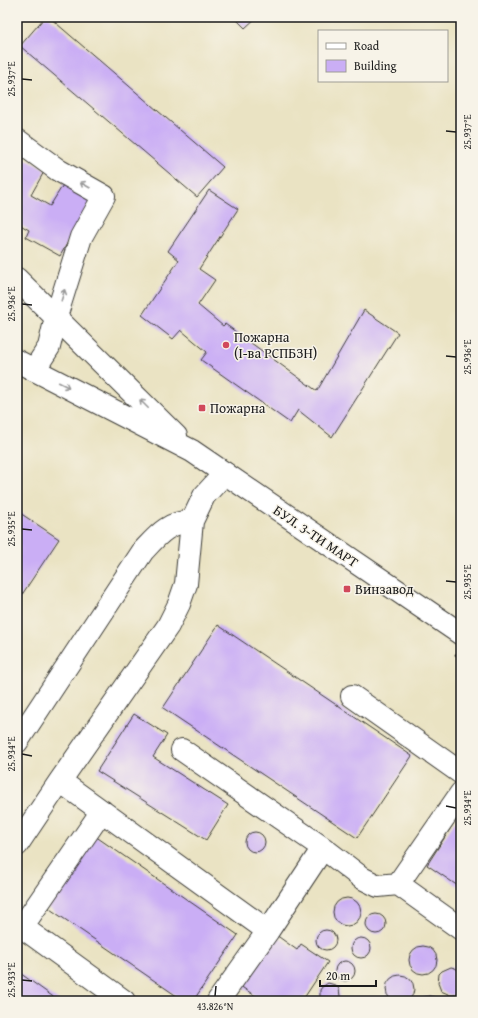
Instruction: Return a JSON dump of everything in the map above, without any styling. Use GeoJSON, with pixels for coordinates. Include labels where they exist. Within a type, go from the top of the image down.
{"type":"FeatureCollection","features":[{"type":"Feature","properties":{"kind":"main road"},"geometry":{"type":"LineString","coordinates":[[17,140],[58,170],[104,196],[81,236],[56,317],[49,347],[26,366]]}},
{"type":"Feature","properties":{"kind":"main road","name":"БУЛ. 3-ТИ МАРТ"},"geometry":{"type":"LineString","coordinates":[[17,279],[192,451]]}},
{"type":"Feature","properties":{"kind":"main road","name":"БУЛ. 3-ТИ МАРТ"},"geometry":{"type":"LineString","coordinates":[[26,366],[192,451],[225,473],[457,643]]}},
{"type":"Feature","properties":{"kind":"main road"},"geometry":{"type":"LineString","coordinates":[[17,845],[168,626],[179,604],[186,584],[192,521],[204,496],[225,473]]}},
{"type":"Feature","properties":{"kind":"main road"},"geometry":{"type":"LineString","coordinates":[[17,742],[143,551],[167,527],[183,521],[192,521]]}},
{"type":"Feature","properties":{"kind":"main road"},"geometry":{"type":"LineString","coordinates":[[352,696],[461,773]]}},
{"type":"Feature","properties":{"kind":"main road"},"geometry":{"type":"LineString","coordinates":[[182,750],[323,848],[362,878],[378,886],[398,884],[461,929]]}},
{"type":"Feature","properties":{"kind":"main road"},"geometry":{"type":"LineString","coordinates":[[60,781],[268,931]]}},
{"type":"Feature","properties":{"kind":"main road"},"geometry":{"type":"LineString","coordinates":[[398,884],[461,793]]}},
{"type":"Feature","properties":{"kind":"main road"},"geometry":{"type":"LineString","coordinates":[[102,811],[22,927],[124,1001]]}},
{"type":"Feature","properties":{"kind":"main road"},"geometry":{"type":"LineString","coordinates":[[218,1001],[268,931],[323,848]]}},
{"type":"Feature","properties":{"kind":"path"},"geometry":{"type":"LineString","coordinates":[[457,643],[461,658]]}},
{"type":"Feature","properties":{"kind":"building"},"geometry":{"type":"Polygon","coordinates":[[[45,17],[49,17],[223,167],[197,197],[20,46],[45,17]]]}},
{"type":"Feature","properties":{"kind":"building"},"geometry":{"type":"Polygon","coordinates":[[[234,17],[257,17],[245,28],[234,17]]]}},
{"type":"Feature","properties":{"kind":"building"},"geometry":{"type":"Polygon","coordinates":[[[22,157],[45,170],[31,195],[50,206],[66,180],[94,196],[60,256],[26,237],[29,230],[17,223],[17,166],[22,157]]]}},
{"type":"Feature","properties":{"kind":"building"},"geometry":{"type":"Polygon","coordinates":[[[209,190],[238,209],[199,269],[215,280],[198,305],[223,326],[225,324],[317,391],[364,310],[398,333],[332,437],[298,410],[290,423],[201,360],[207,352],[181,330],[173,339],[142,315],[179,260],[168,251],[209,190]]]}},
{"type":"Feature","properties":{"kind":"building"},"geometry":{"type":"Polygon","coordinates":[[[17,511],[59,539],[17,602],[17,511]]]}},
{"type":"Feature","properties":{"kind":"building"},"geometry":{"type":"Polygon","coordinates":[[[218,625],[412,756],[357,838],[163,708],[218,625]]]}},
{"type":"Feature","properties":{"kind":"building"},"geometry":{"type":"Polygon","coordinates":[[[134,714],[167,735],[153,757],[228,805],[206,840],[97,771],[134,714]]]}},
{"type":"Feature","properties":{"kind":"building"},"geometry":{"type":"Polygon","coordinates":[[[461,812],[461,888],[427,865],[461,812]]]}},
{"type":"Feature","properties":{"kind":"building"},"geometry":{"type":"Polygon","coordinates":[[[251,832],[259,832],[265,838],[265,846],[259,852],[251,852],[245,846],[245,838],[251,832]]]}},
{"type":"Feature","properties":{"kind":"building"},"geometry":{"type":"Polygon","coordinates":[[[95,836],[238,935],[193,1001],[184,1001],[47,907],[95,836]]]}},
{"type":"Feature","properties":{"kind":"building"},"geometry":{"type":"Polygon","coordinates":[[[347,898],[357,902],[361,912],[357,922],[347,926],[337,922],[333,912],[337,902],[347,898]]]}},
{"type":"Feature","properties":{"kind":"building"},"geometry":{"type":"Polygon","coordinates":[[[372,914],[380,914],[386,920],[386,928],[380,934],[372,934],[366,928],[366,920],[372,914]]]}},
{"type":"Feature","properties":{"kind":"building"},"geometry":{"type":"Polygon","coordinates":[[[322,930],[330,930],[336,936],[336,944],[330,950],[322,950],[316,944],[316,936],[322,930]]]}},
{"type":"Feature","properties":{"kind":"building"},"geometry":{"type":"Polygon","coordinates":[[[272,932],[297,950],[301,944],[328,962],[302,1001],[263,1001],[237,984],[272,932]]]}},
{"type":"Feature","properties":{"kind":"building"},"geometry":{"type":"Polygon","coordinates":[[[357,938],[365,938],[371,944],[371,952],[365,958],[357,958],[351,952],[351,944],[357,938]]]}},
{"type":"Feature","properties":{"kind":"building"},"geometry":{"type":"Polygon","coordinates":[[[423,946],[433,950],[437,960],[433,970],[423,974],[413,970],[409,960],[413,950],[423,946]]]}},
{"type":"Feature","properties":{"kind":"building"},"geometry":{"type":"Polygon","coordinates":[[[341,961],[349,961],[355,967],[355,975],[349,981],[341,981],[335,975],[335,967],[341,961]]]}},
{"type":"Feature","properties":{"kind":"building"},"geometry":{"type":"Polygon","coordinates":[[[451,967],[461,972],[461,991],[454,995],[441,991],[438,983],[439,974],[451,967]]]}},
{"type":"Feature","properties":{"kind":"building"},"geometry":{"type":"Polygon","coordinates":[[[17,971],[59,1001],[17,1001],[17,971]]]}},
{"type":"Feature","properties":{"kind":"building"},"geometry":{"type":"Polygon","coordinates":[[[400,975],[410,979],[414,989],[410,999],[400,1003],[390,999],[386,989],[390,979],[400,975]]]}},
{"type":"Feature","properties":{"kind":"building"},"geometry":{"type":"Polygon","coordinates":[[[328,983],[335,985],[339,989],[340,996],[337,1001],[321,1000],[320,990],[328,983]]]}},
{"type":"Feature","properties":{"kind":"building"},"geometry":{"type":"Polygon","coordinates":[[[429,996],[434,997],[440,1001],[419,1001],[429,996]]]}},
{"type":"Feature","properties":{"kind":"place","name":"Пожарна (I-ва РСПБЗН)"},"geometry":{"type":"Point","coordinates":[226,345]}},
{"type":"Feature","properties":{"kind":"place","name":"Пожарна"},"geometry":{"type":"Point","coordinates":[202,408]}},
{"type":"Feature","properties":{"kind":"place","name":"Винзавод"},"geometry":{"type":"Point","coordinates":[347,589]}}]}
